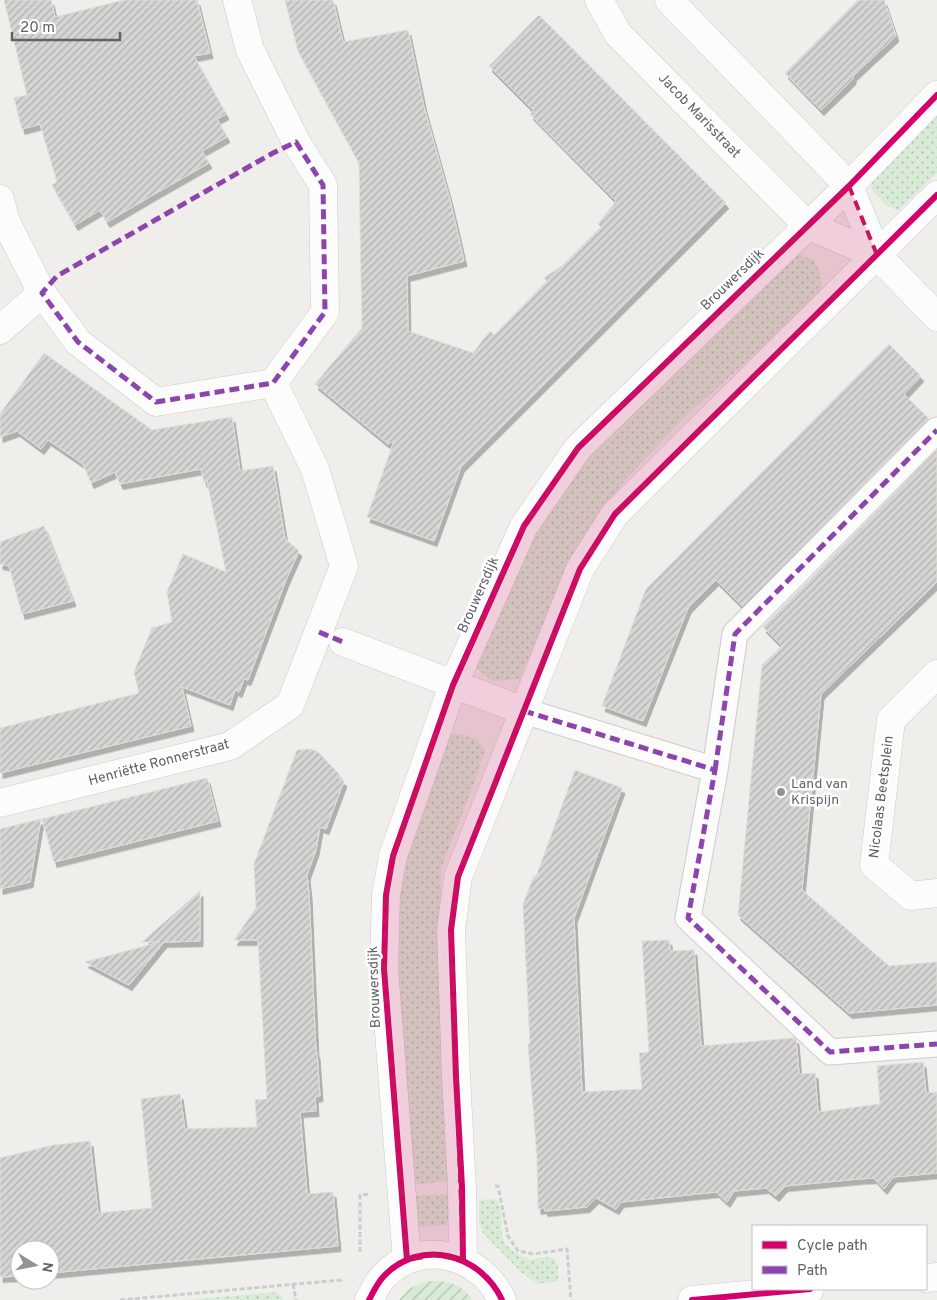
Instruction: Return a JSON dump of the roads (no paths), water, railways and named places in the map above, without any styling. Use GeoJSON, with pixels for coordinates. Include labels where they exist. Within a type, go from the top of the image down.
{"type":"FeatureCollection","features":[{"type":"Feature","properties":{"kind":"street"},"geometry":{"type":"LineString","coordinates":[[0,199],[6,222],[42,293],[78,342],[156,402],[273,383],[325,312],[323,185],[296,142],[250,50],[237,0]]}},
{"type":"Feature","properties":{"kind":"street","name":"Jacob Marisstraat"},"geometry":{"type":"LineString","coordinates":[[599,0],[618,34],[807,225]]}},
{"type":"Feature","properties":{"kind":"street"},"geometry":{"type":"LineString","coordinates":[[668,0],[848,186],[877,255],[937,317]]}},
{"type":"Feature","properties":{"kind":"street","name":"Brouwersdijk"},"geometry":{"type":"LineString","coordinates":[[407,1260],[384,969],[386,895],[393,856],[453,685],[524,526],[578,448],[848,186],[937,95]]}},
{"type":"Feature","properties":{"kind":"street"},"geometry":{"type":"LineString","coordinates":[[463,1260],[462,1187],[451,930],[458,877],[580,569],[615,514],[937,195]]}},
{"type":"Feature","properties":{"kind":"street"},"geometry":{"type":"LineString","coordinates":[[807,225],[877,255]]}},
{"type":"Feature","properties":{"kind":"street"},"geometry":{"type":"LineString","coordinates":[[0,330],[42,293]]}},
{"type":"Feature","properties":{"kind":"street","name":"Henriëtte Ronnerstraat"},"geometry":{"type":"LineString","coordinates":[[0,803],[230,746],[290,705],[331,637],[344,566],[315,469],[273,383]]}},
{"type":"Feature","properties":{"kind":"street"},"geometry":{"type":"LineString","coordinates":[[937,430],[735,634],[715,770],[688,918],[830,1052],[937,1044]]}},
{"type":"Feature","properties":{"kind":"street"},"geometry":{"type":"LineString","coordinates":[[331,637],[453,685],[524,710],[715,770]]}},
{"type":"Feature","properties":{"kind":"street","name":"Nicolaas Beetsplein"},"geometry":{"type":"LineString","coordinates":[[937,674],[891,720],[874,865],[910,896],[937,893]]}},
{"type":"Feature","properties":{"kind":"street"},"geometry":{"type":"LineString","coordinates":[[369,1300],[384,1276],[407,1260],[435,1255],[463,1260],[484,1273],[493,1282],[502,1300]]}},
{"type":"Feature","properties":{"kind":"street"},"geometry":{"type":"LineString","coordinates":[[692,1300],[799,1290]]}},
{"type":"Feature","properties":{"kind":"place","name":"Land van Krispijn"},"geometry":{"type":"Point","coordinates":[781,792]}}]}
